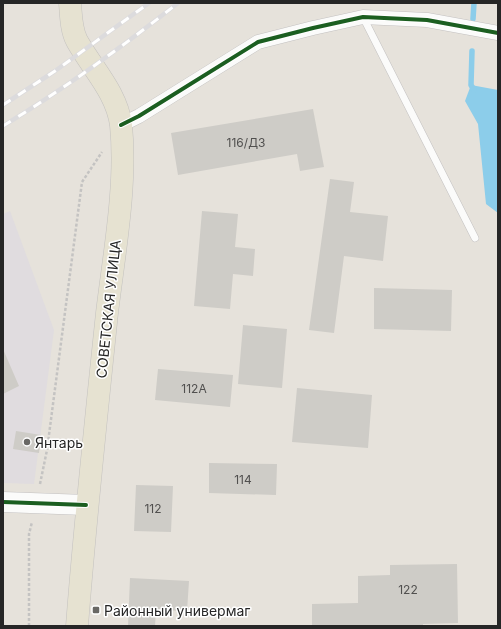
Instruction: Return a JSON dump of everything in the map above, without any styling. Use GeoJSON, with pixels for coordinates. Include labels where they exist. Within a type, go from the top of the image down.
{"type":"FeatureCollection","features":[{"type":"Feature","properties":{"kind":"main road","name":"СОВЕТСКАЯ УЛИЦА"},"geometry":{"type":"LineString","coordinates":[[70,3],[72,24],[76,40],[108,90],[117,109],[121,124],[122,181],[86,505],[77,626]]}},
{"type":"Feature","properties":{"kind":"street"},"geometry":{"type":"LineString","coordinates":[[121,124],[139,116],[258,42],[363,17],[427,20],[494,33]]}},
{"type":"Feature","properties":{"kind":"street"},"geometry":{"type":"LineString","coordinates":[[3,502],[86,505]]}},
{"type":"Feature","properties":{"kind":"lane"},"geometry":{"type":"LineString","coordinates":[[363,17],[475,238]]}},
{"type":"Feature","properties":{"kind":"path"},"geometry":{"type":"LineString","coordinates":[[29,626],[29,534],[37,503],[47,450],[82,182],[105,147]]}},
{"type":"Feature","properties":{"kind":"shaded area"},"geometry":{"type":"Polygon","coordinates":[[[10,211],[54,330],[34,484],[3,483],[3,214],[10,211]]]}},
{"type":"Feature","properties":{"kind":"water"},"geometry":{"type":"Polygon","coordinates":[[[471,85],[498,90],[498,213],[486,204],[478,124],[465,101],[471,85]]]}},
{"type":"Feature","properties":{"kind":"building"},"geometry":{"type":"Polygon","coordinates":[[[313,109],[324,167],[300,171],[297,154],[178,175],[171,133],[313,109]]]}},
{"type":"Feature","properties":{"kind":"building"},"geometry":{"type":"Polygon","coordinates":[[[330,179],[354,182],[350,212],[388,216],[383,261],[344,256],[334,333],[309,330],[330,179]]]}},
{"type":"Feature","properties":{"kind":"building"},"geometry":{"type":"Polygon","coordinates":[[[202,211],[238,214],[235,247],[255,249],[253,276],[233,274],[230,309],[194,306],[202,211]]]}},
{"type":"Feature","properties":{"kind":"building"},"geometry":{"type":"Polygon","coordinates":[[[374,288],[452,290],[451,331],[374,329],[374,288]]]}},
{"type":"Feature","properties":{"kind":"building"},"geometry":{"type":"Polygon","coordinates":[[[243,325],[287,329],[282,388],[238,384],[243,325]]]}},
{"type":"Feature","properties":{"kind":"building"},"geometry":{"type":"Polygon","coordinates":[[[3,349],[19,386],[3,394],[3,349]]]}},
{"type":"Feature","properties":{"kind":"building"},"geometry":{"type":"Polygon","coordinates":[[[158,369],[233,375],[230,407],[155,400],[158,369]]]}},
{"type":"Feature","properties":{"kind":"building"},"geometry":{"type":"Polygon","coordinates":[[[297,388],[372,395],[368,448],[292,442],[297,388]]]}},
{"type":"Feature","properties":{"kind":"building","name":"Янтарь"},"geometry":{"type":"Polygon","coordinates":[[[16,431],[41,435],[39,453],[13,449],[16,431]]]}},
{"type":"Feature","properties":{"kind":"building"},"geometry":{"type":"Polygon","coordinates":[[[209,463],[277,464],[276,495],[209,493],[209,463]]]}},
{"type":"Feature","properties":{"kind":"building"},"geometry":{"type":"Polygon","coordinates":[[[136,485],[173,486],[171,532],[134,531],[136,485]]]}},
{"type":"Feature","properties":{"kind":"building"},"geometry":{"type":"Polygon","coordinates":[[[457,564],[458,623],[423,624],[423,626],[312,626],[312,604],[358,603],[358,576],[390,575],[390,565],[457,564]]]}},
{"type":"Feature","properties":{"kind":"building"},"geometry":{"type":"Polygon","coordinates":[[[130,578],[189,581],[187,611],[156,610],[155,626],[128,626],[130,578]]]}},
{"type":"Feature","properties":{"kind":"waterway"},"geometry":{"type":"LineString","coordinates":[[473,19],[474,3]]}},
{"type":"Feature","properties":{"kind":"waterway"},"geometry":{"type":"LineString","coordinates":[[472,51],[471,85],[474,90]]}},
{"type":"Feature","properties":{"kind":"railway"},"geometry":{"type":"LineString","coordinates":[[3,105],[55,71],[149,3]]}},
{"type":"Feature","properties":{"kind":"railway"},"geometry":{"type":"LineString","coordinates":[[3,126],[92,67],[136,36],[178,3]]}},
{"type":"Feature","properties":{"kind":"cycle path"},"geometry":{"type":"LineString","coordinates":[[121,125],[139,116],[258,42],[313,28],[363,17],[427,20],[498,33]]}},
{"type":"Feature","properties":{"kind":"cycle path"},"geometry":{"type":"LineString","coordinates":[[3,502],[86,505]]}},
{"type":"Feature","properties":{"kind":"place","name":"Янтарь"},"geometry":{"type":"Point","coordinates":[27,442]}},
{"type":"Feature","properties":{"kind":"place","name":"Районный универмаг"},"geometry":{"type":"Point","coordinates":[96,610]}}]}
